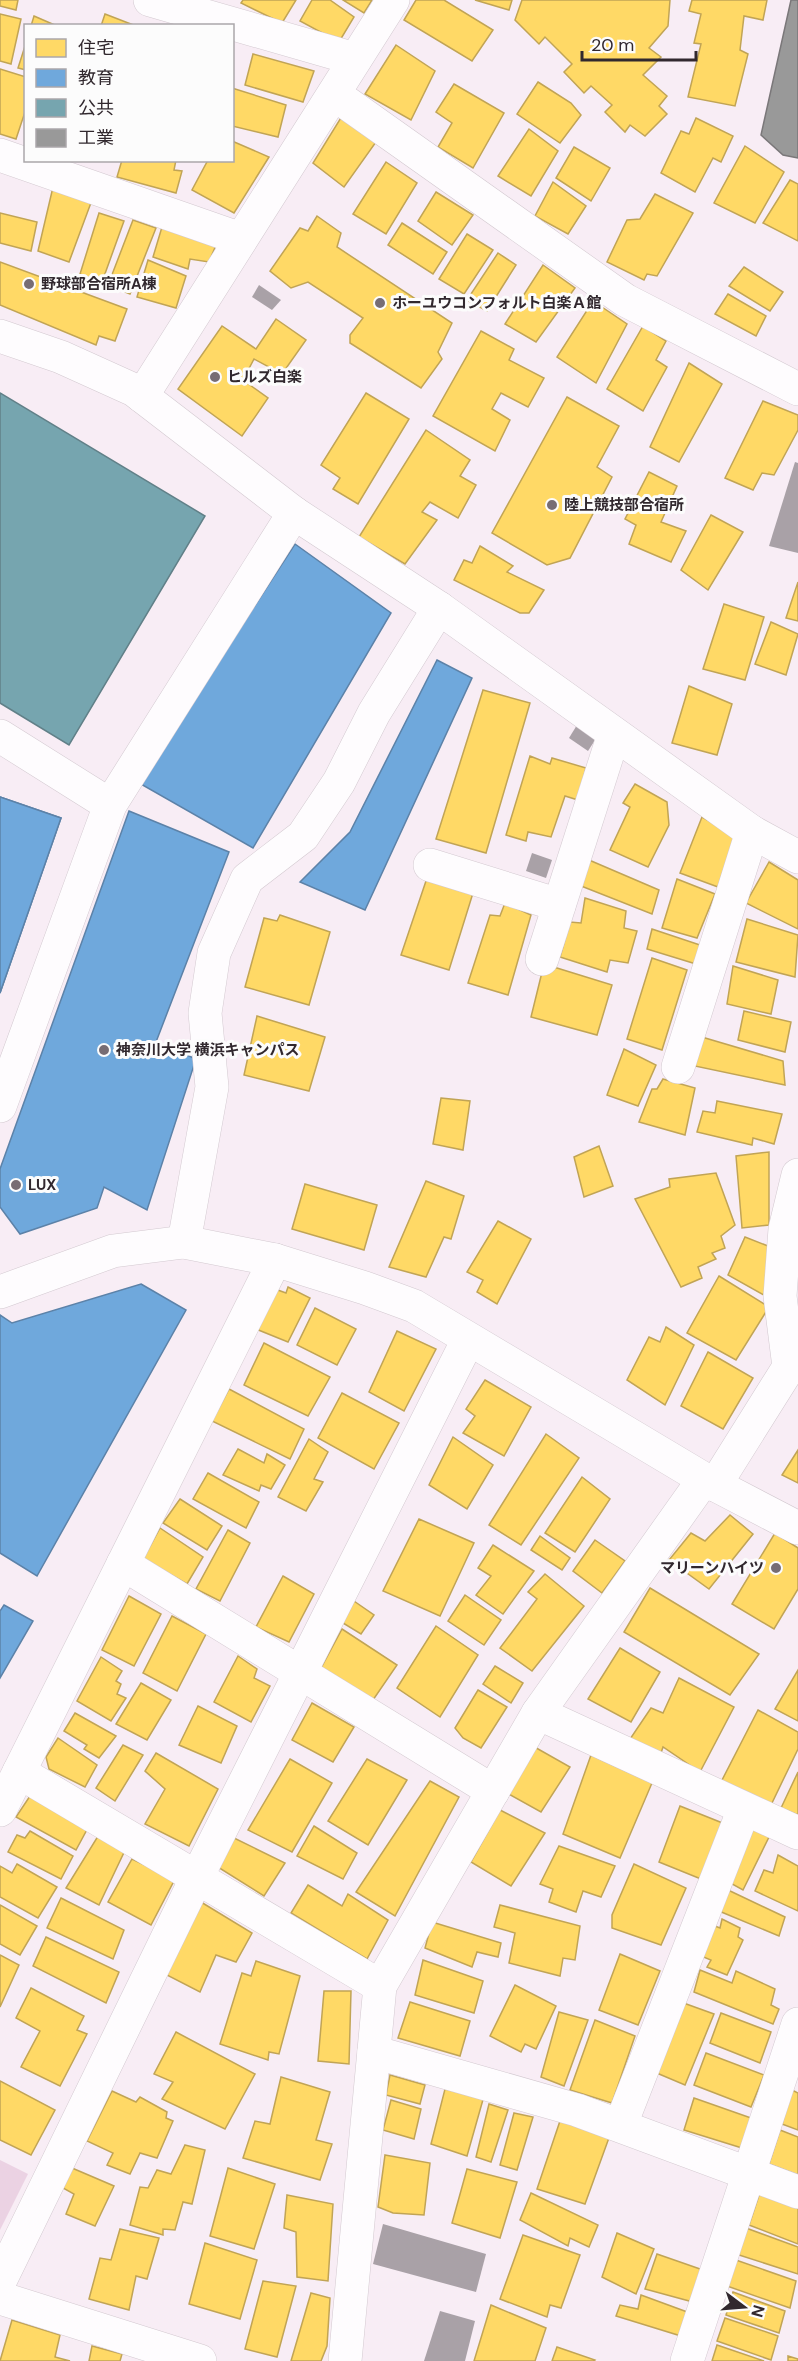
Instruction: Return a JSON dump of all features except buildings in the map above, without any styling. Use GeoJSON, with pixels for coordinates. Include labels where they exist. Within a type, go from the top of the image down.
{"type":"FeatureCollection","features":[{"type":"Feature","properties":{"kind":"street"},"geometry":{"type":"LineString","coordinates":[[150,0],[233,24]]}},
{"type":"Feature","properties":{"kind":"street"},"geometry":{"type":"LineString","coordinates":[[142,396],[393,0]]}},
{"type":"Feature","properties":{"kind":"street"},"geometry":{"type":"LineString","coordinates":[[234,24],[355,59]]}},
{"type":"Feature","properties":{"kind":"street"},"geometry":{"type":"LineString","coordinates":[[334,94],[625,300],[798,389]]}},
{"type":"Feature","properties":{"kind":"street"},"geometry":{"type":"LineString","coordinates":[[0,155],[241,239]]}},
{"type":"Feature","properties":{"kind":"street"},"geometry":{"type":"LineString","coordinates":[[0,336],[61,357],[142,396],[294,513],[439,608],[752,832],[798,857]]}},
{"type":"Feature","properties":{"kind":"street"},"geometry":{"type":"LineString","coordinates":[[0,1106],[110,805],[294,513]]}},
{"type":"Feature","properties":{"kind":"street"},"geometry":{"type":"LineString","coordinates":[[184,1242],[212,1087],[205,1013],[214,953],[247,879],[303,836],[339,782],[374,713],[439,608]]}},
{"type":"Feature","properties":{"kind":"street"},"geometry":{"type":"LineString","coordinates":[[542,959],[614,734]]}},
{"type":"Feature","properties":{"kind":"street"},"geometry":{"type":"LineString","coordinates":[[0,736],[110,805]]}},
{"type":"Feature","properties":{"kind":"street"},"geometry":{"type":"LineString","coordinates":[[678,1067],[752,832]]}},
{"type":"Feature","properties":{"kind":"street"},"geometry":{"type":"LineString","coordinates":[[430,865],[559,905]]}},
{"type":"Feature","properties":{"kind":"street"},"geometry":{"type":"LineString","coordinates":[[345,2361],[380,1986],[538,1713],[709,1482],[789,1367],[780,1296],[785,1229],[798,1175]]}},
{"type":"Feature","properties":{"kind":"street"},"geometry":{"type":"LineString","coordinates":[[0,1292],[113,1251],[184,1242],[275,1260],[414,1306],[709,1482],[798,1528]]}},
{"type":"Feature","properties":{"kind":"street"},"geometry":{"type":"LineString","coordinates":[[0,1810],[275,1260]]}},
{"type":"Feature","properties":{"kind":"street"},"geometry":{"type":"LineString","coordinates":[[0,2281],[197,1877],[468,1340]]}},
{"type":"Feature","properties":{"kind":"street"},"geometry":{"type":"LineString","coordinates":[[123,1564],[493,1791]]}},
{"type":"Feature","properties":{"kind":"street"},"geometry":{"type":"LineString","coordinates":[[538,1713],[798,1833]]}},
{"type":"Feature","properties":{"kind":"street"},"geometry":{"type":"LineString","coordinates":[[19,1772],[380,1986]]}},
{"type":"Feature","properties":{"kind":"street"},"geometry":{"type":"LineString","coordinates":[[621,2124],[744,1809]]}},
{"type":"Feature","properties":{"kind":"street"},"geometry":{"type":"LineString","coordinates":[[687,2361],[798,2024]]}},
{"type":"Feature","properties":{"kind":"street"},"geometry":{"type":"LineString","coordinates":[[374,2052],[621,2124],[798,2192]]}},
{"type":"Feature","properties":{"kind":"street"},"geometry":{"type":"LineString","coordinates":[[0,2298],[200,2361]]}},
{"type":"Feature","properties":{"kind":"shaded area"},"geometry":{"type":"Polygon","coordinates":[[[0,2160],[28,2174],[0,2230],[0,2160]]]}},
{"type":"Feature","properties":{"kind":"place","name":"野球部合宿所A棟"},"geometry":{"type":"Point","coordinates":[29,284]}},
{"type":"Feature","properties":{"kind":"place","name":"ホーユウコンフォルト白楽Ａ館"},"geometry":{"type":"Point","coordinates":[380,303]}},
{"type":"Feature","properties":{"kind":"place","name":"ヒルズ白楽"},"geometry":{"type":"Point","coordinates":[215,377]}},
{"type":"Feature","properties":{"kind":"place","name":"陸上競技部合宿所"},"geometry":{"type":"Point","coordinates":[552,505]}},
{"type":"Feature","properties":{"kind":"place","name":"神奈川大学 横浜キャンパス"},"geometry":{"type":"Point","coordinates":[104,1050]}},
{"type":"Feature","properties":{"kind":"place","name":"LUX"},"geometry":{"type":"Point","coordinates":[16,1185]}},
{"type":"Feature","properties":{"kind":"place","name":"マリーンハイツ"},"geometry":{"type":"Point","coordinates":[776,1568]}}]}
